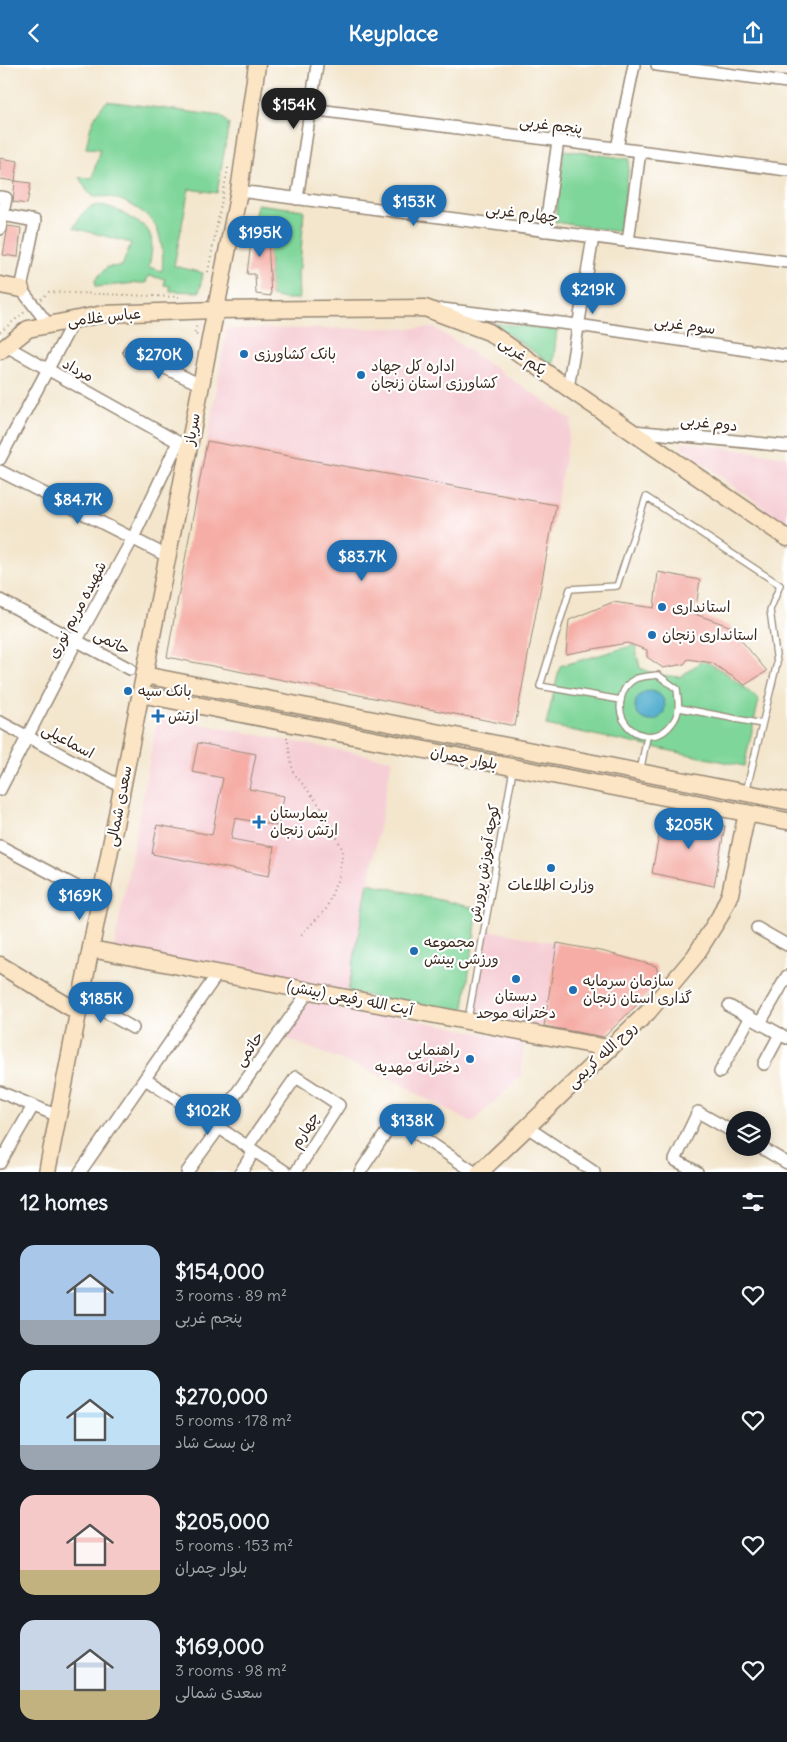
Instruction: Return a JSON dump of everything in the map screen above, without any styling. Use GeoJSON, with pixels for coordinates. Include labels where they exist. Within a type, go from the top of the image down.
{"type":"FeatureCollection","features":[{"type":"Feature","properties":{"kind":"main road","name":"سرباز"},"geometry":{"type":"LineString","coordinates":[[137,672],[167,556],[183,445],[201,385],[239,191],[258,65]]}},
{"type":"Feature","properties":{"kind":"main road"},"geometry":{"type":"LineString","coordinates":[[0,285],[21,289]]}},
{"type":"Feature","properties":{"kind":"main road","name":"یکم غربی"},"geometry":{"type":"LineString","coordinates":[[215,310],[426,308],[489,331],[568,388],[787,538]]}},
{"type":"Feature","properties":{"kind":"main road","name":"عباس غلامی"},"geometry":{"type":"LineString","coordinates":[[2,343],[28,329],[103,314],[215,310]]}},
{"type":"Feature","properties":{"kind":"main road","name":"بلوار چمران"},"geometry":{"type":"LineString","coordinates":[[137,672],[787,801]]}},
{"type":"Feature","properties":{"kind":"main road","name":"سعدی شمالی"},"geometry":{"type":"LineString","coordinates":[[47,1172],[140,694],[137,672]]}},
{"type":"Feature","properties":{"kind":"main road"},"geometry":{"type":"LineString","coordinates":[[178,701],[175,694],[176,689],[182,684],[187,683]]}},
{"type":"Feature","properties":{"kind":"main road","name":"بلوار چمران"},"geometry":{"type":"LineString","coordinates":[[140,694],[787,821]]}},
{"type":"Feature","properties":{"kind":"main road"},"geometry":{"type":"LineString","coordinates":[[514,767],[517,748]]}},
{"type":"Feature","properties":{"kind":"main road","name":"روح الله کریمی"},"geometry":{"type":"LineString","coordinates":[[485,1170],[608,1048],[648,1012],[695,956],[720,915],[730,894],[747,813]]}},
{"type":"Feature","properties":{"kind":"main road","name":"آیت الله رفیعی (بینش)"},"geometry":{"type":"LineString","coordinates":[[91,949],[608,1048]]}},
{"type":"Feature","properties":{"kind":"main road"},"geometry":{"type":"LineString","coordinates":[[0,965],[80,1005]]}},
{"type":"Feature","properties":{"kind":"street"},"geometry":{"type":"LineString","coordinates":[[297,199],[317,65]]}},
{"type":"Feature","properties":{"kind":"street"},"geometry":{"type":"LineString","coordinates":[[617,148],[634,65]]}},
{"type":"Feature","properties":{"kind":"street"},"geometry":{"type":"LineString","coordinates":[[658,65],[787,81]]}},
{"type":"Feature","properties":{"kind":"street","name":"پنجم غربی"},"geometry":{"type":"LineString","coordinates":[[310,109],[787,170]]}},
{"type":"Feature","properties":{"kind":"street"},"geometry":{"type":"LineString","coordinates":[[545,231],[558,141]]}},
{"type":"Feature","properties":{"kind":"street"},"geometry":{"type":"LineString","coordinates":[[628,242],[640,151]]}},
{"type":"Feature","properties":{"kind":"street","name":"چهارم غربی"},"geometry":{"type":"LineString","coordinates":[[239,191],[787,263]]}},
{"type":"Feature","properties":{"kind":"street"},"geometry":{"type":"LineString","coordinates":[[0,197],[6,198],[0,229]]}},
{"type":"Feature","properties":{"kind":"street"},"geometry":{"type":"LineString","coordinates":[[3,215],[35,221],[21,289],[32,306],[48,324]]}},
{"type":"Feature","properties":{"kind":"street"},"geometry":{"type":"LineString","coordinates":[[568,388],[593,237]]}},
{"type":"Feature","properties":{"kind":"street","name":"سوم غربی"},"geometry":{"type":"LineString","coordinates":[[426,308],[578,325],[787,356]]}},
{"type":"Feature","properties":{"kind":"street"},"geometry":{"type":"LineString","coordinates":[[0,459],[74,320]]}},
{"type":"Feature","properties":{"kind":"street","name":"مرداد"},"geometry":{"type":"LineString","coordinates":[[2,343],[183,445]]}},
{"type":"Feature","properties":{"kind":"street"},"geometry":{"type":"LineString","coordinates":[[129,351],[201,385]]}},
{"type":"Feature","properties":{"kind":"street","name":"دوم غربی"},"geometry":{"type":"LineString","coordinates":[[629,430],[787,446]]}},
{"type":"Feature","properties":{"kind":"street","name":"شهیده مریم نوری"},"geometry":{"type":"LineString","coordinates":[[0,790],[77,640],[183,445]]}},
{"type":"Feature","properties":{"kind":"street"},"geometry":{"type":"LineString","coordinates":[[0,471],[167,556]]}},
{"type":"Feature","properties":{"kind":"street","name":"حاتمی"},"geometry":{"type":"LineString","coordinates":[[0,601],[137,672]]}},
{"type":"Feature","properties":{"kind":"street","name":"اسماعیلی"},"geometry":{"type":"LineString","coordinates":[[0,722],[122,787]]}},
{"type":"Feature","properties":{"kind":"street"},"geometry":{"type":"LineString","coordinates":[[0,846],[100,899]]}},
{"type":"Feature","properties":{"kind":"street"},"geometry":{"type":"LineString","coordinates":[[757,928],[787,945]]}},
{"type":"Feature","properties":{"kind":"street"},"geometry":{"type":"LineString","coordinates":[[80,1172],[218,973]]}},
{"type":"Feature","properties":{"kind":"street"},"geometry":{"type":"LineString","coordinates":[[720,1072],[787,976]]}},
{"type":"Feature","properties":{"kind":"street","name":"حاتمی"},"geometry":{"type":"LineString","coordinates":[[187,1172],[216,1126],[309,991]]}},
{"type":"Feature","properties":{"kind":"street"},"geometry":{"type":"LineString","coordinates":[[80,1005],[133,1028]]}},
{"type":"Feature","properties":{"kind":"street"},"geometry":{"type":"LineString","coordinates":[[728,1005],[783,1036],[764,1065]]}},
{"type":"Feature","properties":{"kind":"street","name":"چهارم"},"geometry":{"type":"LineString","coordinates":[[251,1149],[296,1077],[339,1105],[296,1172]]}},
{"type":"Feature","properties":{"kind":"street"},"geometry":{"type":"LineString","coordinates":[[145,1079],[286,1172]]}},
{"type":"Feature","properties":{"kind":"street"},"geometry":{"type":"LineString","coordinates":[[0,1092],[58,1117]]}},
{"type":"Feature","properties":{"kind":"street"},"geometry":{"type":"LineString","coordinates":[[0,1163],[33,1106]]}},
{"type":"Feature","properties":{"kind":"street"},"geometry":{"type":"LineString","coordinates":[[697,1172],[675,1160],[698,1112],[726,1128]]}},
{"type":"Feature","properties":{"kind":"street"},"geometry":{"type":"LineString","coordinates":[[360,1172],[395,1119],[485,1170]]}},
{"type":"Feature","properties":{"kind":"street"},"geometry":{"type":"LineString","coordinates":[[527,1127],[594,1172]]}},
{"type":"Feature","properties":{"kind":"street"},"geometry":{"type":"LineString","coordinates":[[240,1172],[251,1149]]}},
{"type":"Feature","properties":{"kind":"street"},"geometry":{"type":"LineString","coordinates":[[771,1154],[787,1163]]}},
{"type":"Feature","properties":{"kind":"lane"},"geometry":{"type":"LineString","coordinates":[[620,700],[540,686],[570,589],[617,586],[646,497],[780,585],[770,610],[777,663],[746,793]]}},
{"type":"Feature","properties":{"kind":"lane"},"geometry":{"type":"LineString","coordinates":[[658,675],[677,689],[680,708],[672,724],[662,735],[647,737],[631,729],[623,719],[620,700],[625,687],[636,678],[658,675]]}},
{"type":"Feature","properties":{"kind":"lane"},"geometry":{"type":"LineString","coordinates":[[680,708],[762,724]]}},
{"type":"Feature","properties":{"kind":"lane"},"geometry":{"type":"LineString","coordinates":[[640,772],[647,737]]}},
{"type":"Feature","properties":{"kind":"lane","name":"کوچه آموزش پرورش"},"geometry":{"type":"LineString","coordinates":[[468,1021],[514,767]]}},
{"type":"Feature","properties":{"kind":"path"},"geometry":{"type":"LineString","coordinates":[[207,278],[229,161]]}},
{"type":"Feature","properties":{"kind":"path"},"geometry":{"type":"LineString","coordinates":[[2,343],[32,306],[49,292],[184,297]]}},
{"type":"Feature","properties":{"kind":"path"},"geometry":{"type":"LineString","coordinates":[[285,723],[293,772],[325,812],[343,851],[339,876],[326,909],[300,936]]}},
{"type":"Feature","properties":{"kind":"shaded area"},"geometry":{"type":"Polygon","coordinates":[[[435,328],[572,420],[556,505],[207,441],[227,329],[435,328]]]}},
{"type":"Feature","properties":{"kind":"shaded area"},"geometry":{"type":"Polygon","coordinates":[[[683,442],[787,457],[787,525],[682,448],[683,442]]]}},
{"type":"Feature","properties":{"kind":"shaded area","name":"بیمارستان ارتش زنجان"},"geometry":{"type":"Polygon","coordinates":[[[158,716],[392,760],[348,992],[114,948],[158,716]]]}},
{"type":"Feature","properties":{"kind":"shaded area","name":"دبستان دخترانه موحد"},"geometry":{"type":"Polygon","coordinates":[[[488,930],[557,943],[543,1028],[475,1016],[488,930]]]}},
{"type":"Feature","properties":{"kind":"shaded area"},"geometry":{"type":"Polygon","coordinates":[[[311,998],[524,1042],[521,1076],[472,1123],[412,1091],[401,1083],[282,1037],[311,998]]]}},
{"type":"Feature","properties":{"kind":"green space"},"geometry":{"type":"Polygon","coordinates":[[[107,101],[221,116],[229,124],[217,193],[189,189],[174,266],[203,273],[199,292],[170,291],[170,286],[164,285],[165,279],[148,276],[146,283],[96,287],[95,280],[107,267],[122,266],[131,243],[74,228],[79,218],[91,207],[98,205],[113,208],[147,229],[152,243],[149,267],[162,271],[163,266],[161,242],[152,220],[142,211],[115,198],[94,197],[87,191],[79,177],[92,178],[100,149],[86,148],[92,123],[107,101]]]}},
{"type":"Feature","properties":{"kind":"green space"},"geometry":{"type":"Polygon","coordinates":[[[564,150],[630,159],[620,232],[555,222],[564,150]]]}},
{"type":"Feature","properties":{"kind":"green space"},"geometry":{"type":"Polygon","coordinates":[[[257,204],[304,210],[300,267],[298,271],[299,299],[284,299],[271,296],[267,220],[254,219],[257,204]]]}},
{"type":"Feature","properties":{"kind":"green space"},"geometry":{"type":"Polygon","coordinates":[[[492,323],[557,330],[553,365],[492,323]]]}},
{"type":"Feature","properties":{"kind":"green space"},"geometry":{"type":"Polygon","coordinates":[[[635,645],[640,668],[658,675],[680,677],[703,660],[726,673],[759,700],[744,766],[546,725],[560,666],[635,645]]]}},
{"type":"Feature","properties":{"kind":"green space","name":"مجموعه ورزشی بینش"},"geometry":{"type":"Polygon","coordinates":[[[368,883],[478,909],[463,1015],[348,992],[368,883]]]}},
{"type":"Feature","properties":{"kind":"water"},"geometry":{"type":"Polygon","coordinates":[[[650,691],[661,695],[665,706],[661,717],[650,721],[639,717],[635,706],[639,695],[650,691]]]}},
{"type":"Feature","properties":{"kind":"building"},"geometry":{"type":"Polygon","coordinates":[[[0,158],[18,161],[15,181],[0,179],[0,158]]]}},
{"type":"Feature","properties":{"kind":"building"},"geometry":{"type":"Polygon","coordinates":[[[15,181],[31,183],[27,204],[13,202],[15,181]]]}},
{"type":"Feature","properties":{"kind":"building"},"geometry":{"type":"Polygon","coordinates":[[[254,219],[267,219],[271,296],[256,294],[255,274],[247,274],[254,219]]]}},
{"type":"Feature","properties":{"kind":"building"},"geometry":{"type":"Polygon","coordinates":[[[8,226],[21,228],[18,257],[3,255],[8,226]]]}},
{"type":"Feature","properties":{"kind":"building"},"geometry":{"type":"Polygon","coordinates":[[[207,441],[556,505],[515,726],[167,657],[207,441]]]}},
{"type":"Feature","properties":{"kind":"building","name":"استانداری زنجان"},"geometry":{"type":"Polygon","coordinates":[[[658,572],[700,580],[695,614],[729,626],[767,671],[745,685],[712,663],[688,659],[684,664],[663,668],[647,657],[647,650],[627,643],[566,654],[569,620],[613,602],[654,608],[658,572]]]}},
{"type":"Feature","properties":{"kind":"building"},"geometry":{"type":"Polygon","coordinates":[[[198,743],[256,754],[249,789],[284,796],[279,826],[235,818],[231,839],[274,847],[269,876],[152,854],[157,825],[212,835],[223,778],[192,772],[198,743]]]}},
{"type":"Feature","properties":{"kind":"building"},"geometry":{"type":"Polygon","coordinates":[[[663,814],[725,826],[714,886],[652,873],[663,814]]]}},
{"type":"Feature","properties":{"kind":"building"},"geometry":{"type":"Polygon","coordinates":[[[557,943],[605,952],[656,966],[660,982],[604,1037],[544,1026],[557,943]]]}},
{"type":"Feature","properties":{"kind":"place","name":"بانک کشاورزی"},"geometry":{"type":"Point","coordinates":[244,354]}},
{"type":"Feature","properties":{"kind":"place","name":"اداره کل جهاد کشاورزی استان زنجان"},"geometry":{"type":"Point","coordinates":[361,375]}},
{"type":"Feature","properties":{"kind":"place","name":"استانداری"},"geometry":{"type":"Point","coordinates":[662,607]}},
{"type":"Feature","properties":{"kind":"place","name":"استانداری زنجان"},"geometry":{"type":"Point","coordinates":[652,635]}},
{"type":"Feature","properties":{"kind":"place","name":"بانک سپه"},"geometry":{"type":"Point","coordinates":[128,691]}},
{"type":"Feature","properties":{"kind":"place","name":"ارتش"},"geometry":{"type":"Point","coordinates":[158,716]}},
{"type":"Feature","properties":{"kind":"place","name":"بیمارستان ارتش زنجان"},"geometry":{"type":"Point","coordinates":[259,822]}},
{"type":"Feature","properties":{"kind":"place","name":"وزارت اطلاعات"},"geometry":{"type":"Point","coordinates":[551,868]}},
{"type":"Feature","properties":{"kind":"place","name":"مجموعه ورزشی بینش"},"geometry":{"type":"Point","coordinates":[414,951]}},
{"type":"Feature","properties":{"kind":"place","name":"دبستان دخترانه موحد"},"geometry":{"type":"Point","coordinates":[516,979]}},
{"type":"Feature","properties":{"kind":"place","name":"سازمان سرمایه گذاری استان زنجان"},"geometry":{"type":"Point","coordinates":[573,990]}},
{"type":"Feature","properties":{"kind":"place","name":"راهنمایی دخترانه مهدیه"},"geometry":{"type":"Point","coordinates":[470,1059]}}]}
